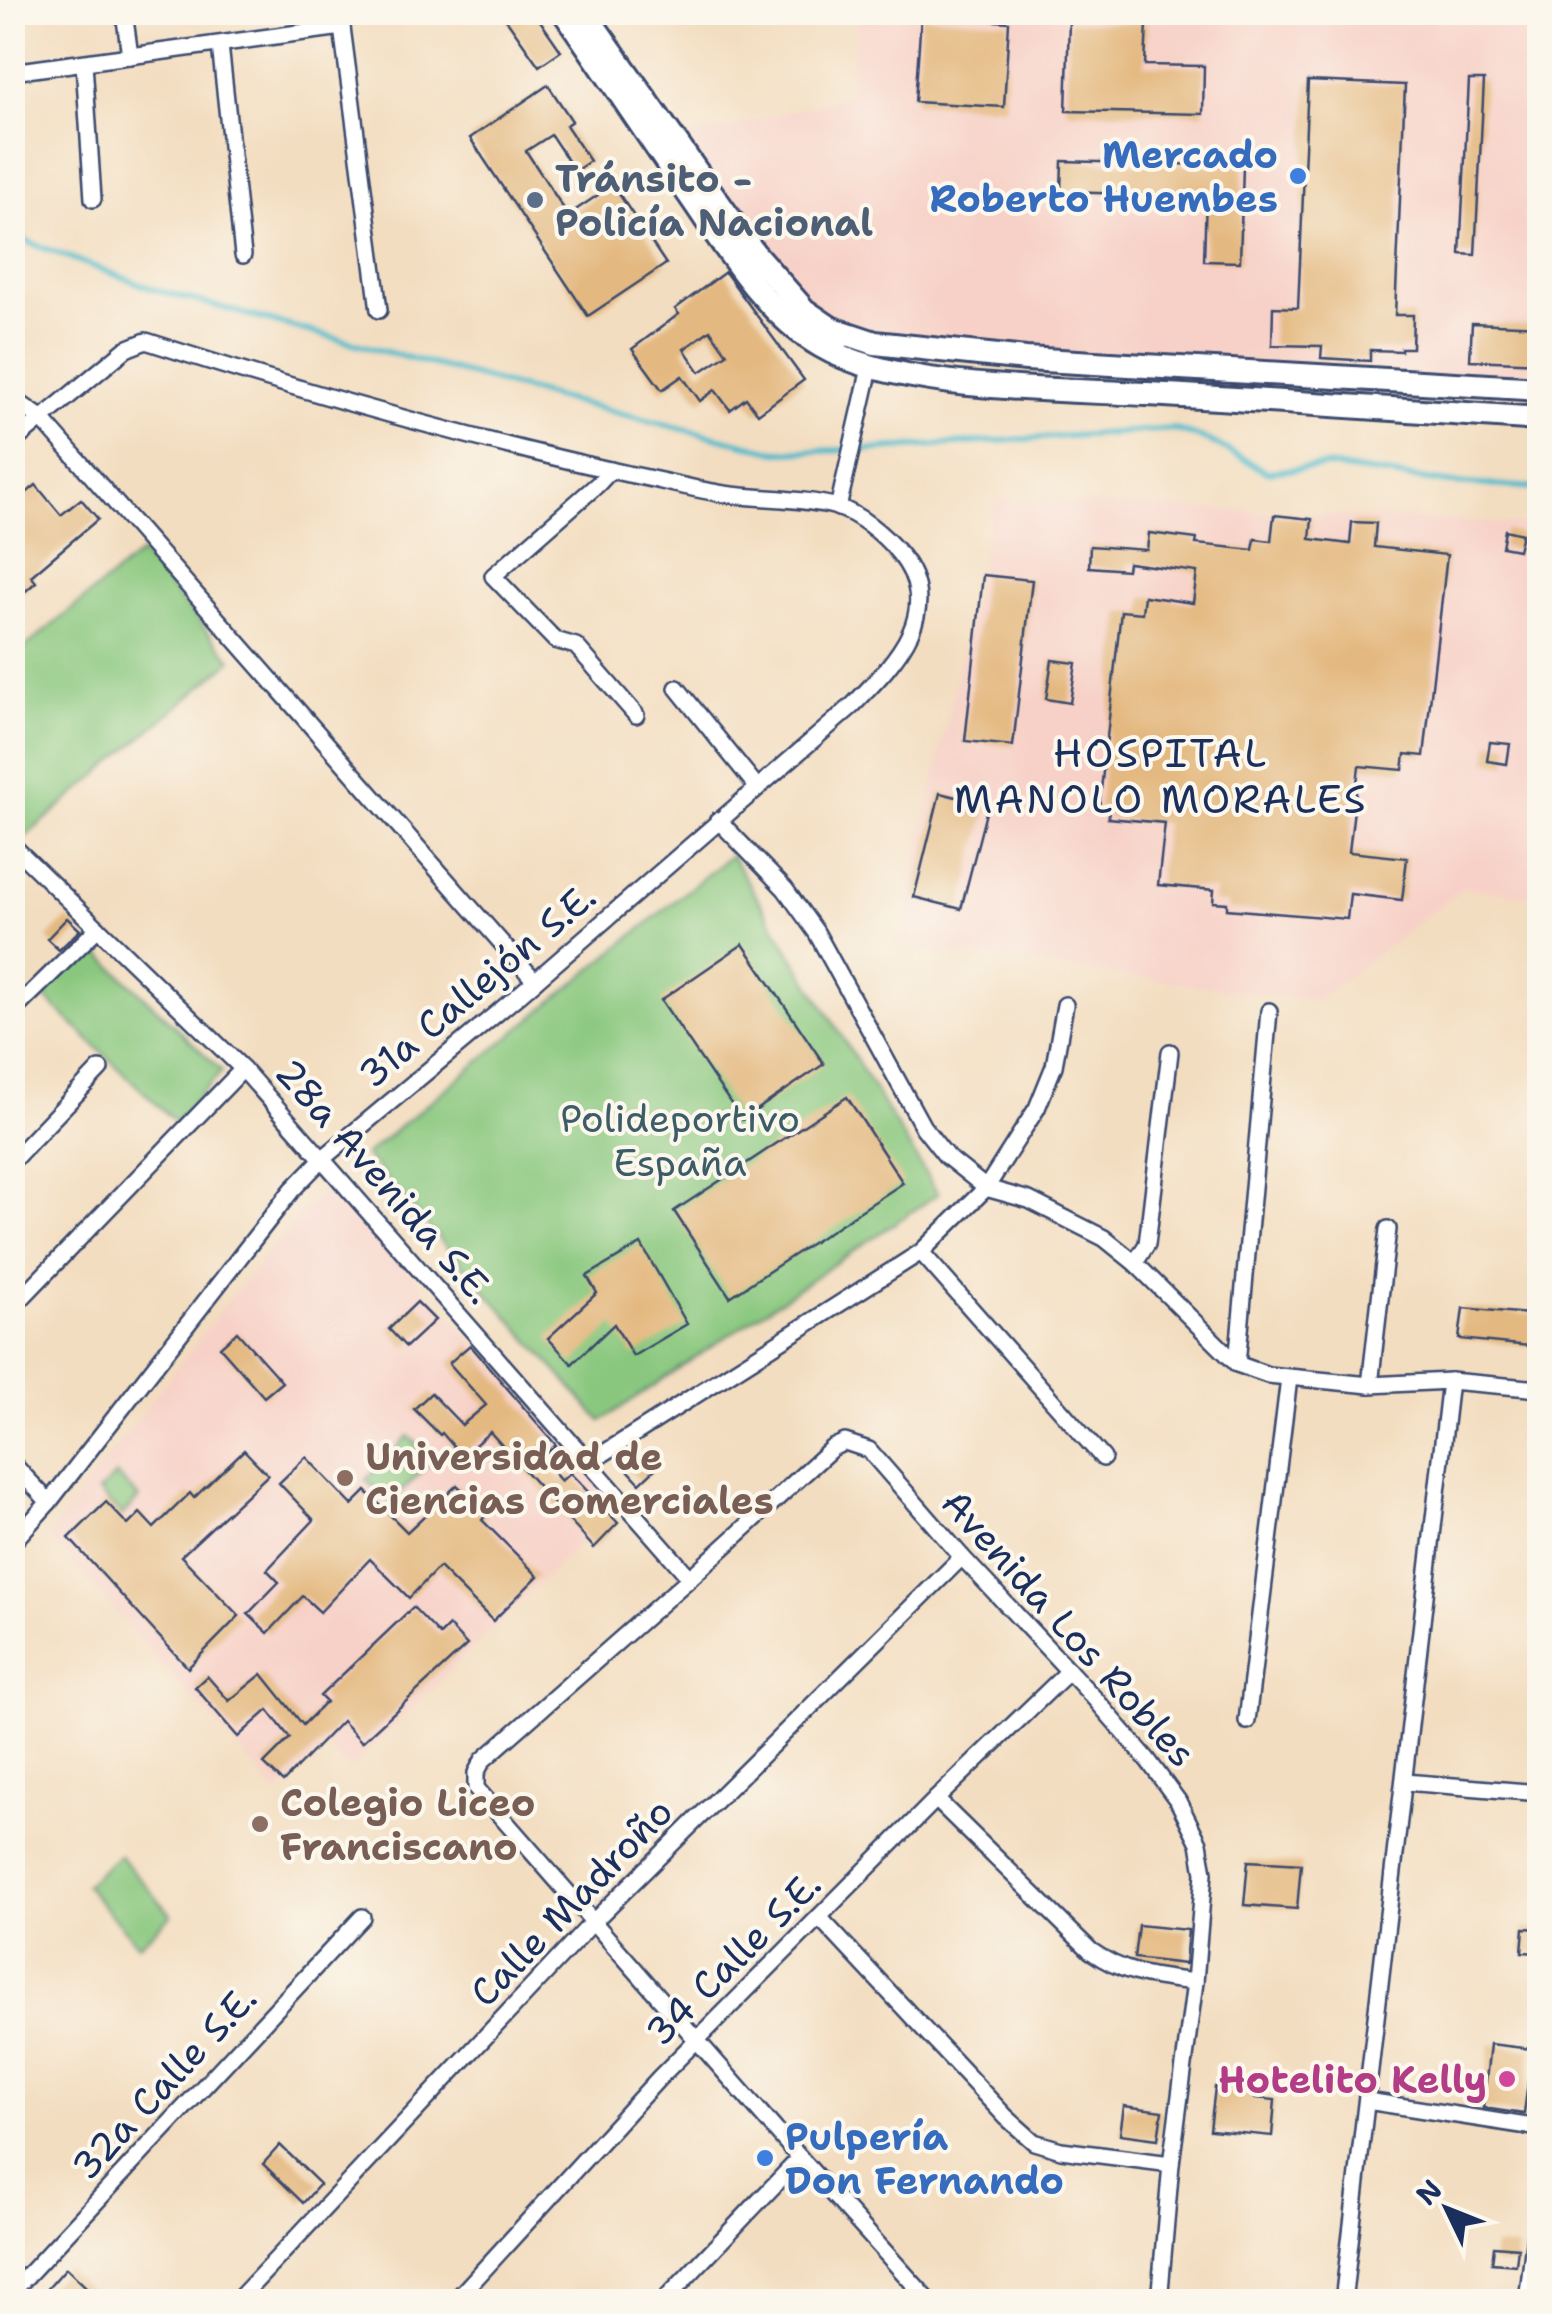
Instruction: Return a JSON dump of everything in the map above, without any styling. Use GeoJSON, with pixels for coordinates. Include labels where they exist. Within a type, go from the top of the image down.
{"type":"FeatureCollection","features":[{"type":"Feature","properties":{"kind":"main road"},"geometry":{"type":"LineString","coordinates":[[564,12],[760,290],[820,346],[870,368],[950,381],[1034,388],[1540,418]]}},
{"type":"Feature","properties":{"kind":"main road"},"geometry":{"type":"LineString","coordinates":[[584,12],[754,254],[804,310],[859,348],[870,368]]}},
{"type":"Feature","properties":{"kind":"main road"},"geometry":{"type":"LineString","coordinates":[[830,328],[876,343],[932,350],[1156,368],[1540,389]]}},
{"type":"Feature","properties":{"kind":"main road"},"geometry":{"type":"LineString","coordinates":[[870,368],[932,350]]}},
{"type":"Feature","properties":{"kind":"main road"},"geometry":{"type":"LineString","coordinates":[[1532,2302],[1540,2234]]}},
{"type":"Feature","properties":{"kind":"street"},"geometry":{"type":"LineString","coordinates":[[124,12],[130,56]]}},
{"type":"Feature","properties":{"kind":"street"},"geometry":{"type":"LineString","coordinates":[[12,72],[220,45],[341,20],[379,310]]}},
{"type":"Feature","properties":{"kind":"street"},"geometry":{"type":"LineString","coordinates":[[220,45],[243,255]]}},
{"type":"Feature","properties":{"kind":"street"},"geometry":{"type":"LineString","coordinates":[[84,62],[93,199]]}},
{"type":"Feature","properties":{"kind":"street"},"geometry":{"type":"LineString","coordinates":[[12,442],[126,349],[146,340],[380,414],[610,470],[721,494],[838,508],[870,368]]}},
{"type":"Feature","properties":{"kind":"street"},"geometry":{"type":"LineString","coordinates":[[12,398],[41,418],[536,981]]}},
{"type":"Feature","properties":{"kind":"street"},"geometry":{"type":"LineString","coordinates":[[610,470],[493,576],[556,640],[576,646],[636,715]]}},
{"type":"Feature","properties":{"kind":"street","name":"31a Callejón S.E."},"geometry":{"type":"LineString","coordinates":[[12,1543],[49,1502],[292,1190],[322,1159],[536,981],[852,706],[898,659],[919,605],[914,581],[899,553],[868,524],[838,508]]}},
{"type":"Feature","properties":{"kind":"street"},"geometry":{"type":"LineString","coordinates":[[677,688],[758,787]]}},
{"type":"Feature","properties":{"kind":"street"},"geometry":{"type":"LineString","coordinates":[[718,820],[784,889],[816,932],[923,1127],[946,1156],[986,1188],[1043,1206],[1104,1238],[1135,1263],[1237,1364],[1268,1375],[1370,1385],[1450,1381],[1540,1388]]}},
{"type":"Feature","properties":{"kind":"street","name":"28a Avenida S.E."},"geometry":{"type":"LineString","coordinates":[[12,845],[243,1069],[690,1578]]}},
{"type":"Feature","properties":{"kind":"street"},"geometry":{"type":"LineString","coordinates":[[12,871],[26,857]]}},
{"type":"Feature","properties":{"kind":"street"},"geometry":{"type":"LineString","coordinates":[[12,1012],[98,928]]}},
{"type":"Feature","properties":{"kind":"street"},"geometry":{"type":"LineString","coordinates":[[590,1462],[921,1252],[986,1188],[1036,1108],[1054,1066],[1065,1004]]}},
{"type":"Feature","properties":{"kind":"street"},"geometry":{"type":"LineString","coordinates":[[1237,1364],[1269,1011]]}},
{"type":"Feature","properties":{"kind":"street"},"geometry":{"type":"LineString","coordinates":[[1135,1263],[1147,1244],[1170,1052]]}},
{"type":"Feature","properties":{"kind":"street"},"geometry":{"type":"LineString","coordinates":[[12,1161],[100,1069]]}},
{"type":"Feature","properties":{"kind":"street"},"geometry":{"type":"LineString","coordinates":[[12,1308],[243,1069]]}},
{"type":"Feature","properties":{"kind":"street"},"geometry":{"type":"LineString","coordinates":[[1370,1385],[1388,1229]]}},
{"type":"Feature","properties":{"kind":"street"},"geometry":{"type":"LineString","coordinates":[[921,1252],[1103,1458]]}},
{"type":"Feature","properties":{"kind":"street"},"geometry":{"type":"LineString","coordinates":[[1247,1721],[1289,1378]]}},
{"type":"Feature","properties":{"kind":"street"},"geometry":{"type":"LineString","coordinates":[[1343,2302],[1450,1381]]}},
{"type":"Feature","properties":{"kind":"street","name":"Avenida Los Robles"},"geometry":{"type":"LineString","coordinates":[[690,1578],[832,1448],[846,1442],[868,1450],[1147,1759],[1178,1801],[1199,1843],[1204,1873],[1159,2302]]}},
{"type":"Feature","properties":{"kind":"street"},"geometry":{"type":"LineString","coordinates":[[12,1463],[49,1502]]}},
{"type":"Feature","properties":{"kind":"street","name":"Calle Madroño"},"geometry":{"type":"LineString","coordinates":[[236,2302],[594,1921],[962,1557]]}},
{"type":"Feature","properties":{"kind":"street"},"geometry":{"type":"LineString","coordinates":[[690,1578],[483,1760],[476,1772],[476,1788],[930,2302]]}},
{"type":"Feature","properties":{"kind":"street","name":"34 Calle S.E."},"geometry":{"type":"LineString","coordinates":[[454,2302],[698,2041],[936,1798],[1069,1671]]}},
{"type":"Feature","properties":{"kind":"street"},"geometry":{"type":"LineString","coordinates":[[1404,1782],[1540,1793]]}},
{"type":"Feature","properties":{"kind":"street"},"geometry":{"type":"LineString","coordinates":[[936,1798],[1091,1951],[1113,1967],[1195,1982]]}},
{"type":"Feature","properties":{"kind":"street","name":"32a Calle S.E."},"geometry":{"type":"LineString","coordinates":[[12,2292],[362,1917]]}},
{"type":"Feature","properties":{"kind":"street"},"geometry":{"type":"LineString","coordinates":[[819,1917],[1034,2142],[1061,2150],[1172,2164]]}},
{"type":"Feature","properties":{"kind":"street"},"geometry":{"type":"LineString","coordinates":[[1368,2100],[1540,2128]]}},
{"type":"Feature","properties":{"kind":"street"},"geometry":{"type":"LineString","coordinates":[[663,2302],[800,2158]]}},
{"type":"Feature","properties":{"kind":"street"},"geometry":{"type":"LineString","coordinates":[[676,2288],[692,2302]]}},
{"type":"Feature","properties":{"kind":"shaded area","name":"Mercado Roberto Huembes"},"geometry":{"type":"Polygon","coordinates":[[[858,13],[1539,13],[1539,389],[1156,368],[830,328],[673,141],[849,96],[858,13]]]}},
{"type":"Feature","properties":{"kind":"shaded area"},"geometry":{"type":"Polygon","coordinates":[[[995,499],[1539,525],[1539,897],[1464,888],[1316,1001],[898,946],[995,499]]]}},
{"type":"Feature","properties":{"kind":"shaded area","name":"Universidad de Ciencias Comerciales"},"geometry":{"type":"Polygon","coordinates":[[[328,1182],[620,1503],[350,1770],[327,1747],[278,1794],[48,1536],[230,1298],[328,1182]]]}},
{"type":"Feature","properties":{"kind":"green space"},"geometry":{"type":"Polygon","coordinates":[[[141,553],[232,660],[25,837],[13,825],[13,657],[141,553]]]}},
{"type":"Feature","properties":{"kind":"green space","name":"Polideportivo España"},"geometry":{"type":"Polygon","coordinates":[[[731,855],[938,1194],[601,1421],[365,1155],[731,855]]]}},
{"type":"Feature","properties":{"kind":"green space"},"geometry":{"type":"Polygon","coordinates":[[[88,943],[222,1071],[175,1122],[41,994],[88,943]]]}},
{"type":"Feature","properties":{"kind":"green space"},"geometry":{"type":"Polygon","coordinates":[[[408,1436],[433,1459],[391,1503],[366,1480],[408,1436]]]}},
{"type":"Feature","properties":{"kind":"green space"},"geometry":{"type":"Polygon","coordinates":[[[116,1475],[139,1498],[122,1515],[98,1492],[116,1475]]]}},
{"type":"Feature","properties":{"kind":"green space"},"geometry":{"type":"Polygon","coordinates":[[[119,1855],[172,1915],[138,1945],[85,1885],[119,1855]]]}},
{"type":"Feature","properties":{"kind":"building"},"geometry":{"type":"Polygon","coordinates":[[[501,12],[534,12],[561,51],[539,66],[501,12]]]}},
{"type":"Feature","properties":{"kind":"building"},"geometry":{"type":"Polygon","coordinates":[[[921,16],[1009,22],[1004,107],[915,102],[921,16]]]}},
{"type":"Feature","properties":{"kind":"building"},"geometry":{"type":"Polygon","coordinates":[[[1069,22],[1147,23],[1145,65],[1204,66],[1203,114],[1066,111],[1069,22]]]}},
{"type":"Feature","properties":{"kind":"building"},"geometry":{"type":"Polygon","coordinates":[[[1469,80],[1484,80],[1475,255],[1460,254],[1469,80]]]}},
{"type":"Feature","properties":{"kind":"building"},"geometry":{"type":"Polygon","coordinates":[[[1308,81],[1405,85],[1395,315],[1413,315],[1412,348],[1370,350],[1370,361],[1321,358],[1322,346],[1272,345],[1273,307],[1298,308],[1308,81]]]}},
{"type":"Feature","properties":{"kind":"building","name":"Tránsito - Policía Nacional"},"geometry":{"type":"Polygon","coordinates":[[[548,85],[572,121],[566,125],[590,161],[575,171],[551,135],[526,151],[568,215],[613,185],[666,264],[588,316],[470,138],[548,85]]]}},
{"type":"Feature","properties":{"kind":"building"},"geometry":{"type":"Polygon","coordinates":[[[1062,161],[1243,166],[1240,262],[1204,261],[1206,196],[1061,192],[1062,161]]]}},
{"type":"Feature","properties":{"kind":"building"},"geometry":{"type":"Polygon","coordinates":[[[725,272],[804,380],[758,414],[746,398],[730,410],[715,390],[700,401],[682,376],[662,390],[632,349],[679,314],[675,309],[725,272]],[[710,330],[684,349],[700,372],[727,354],[710,330]]]}},
{"type":"Feature","properties":{"kind":"building"},"geometry":{"type":"Polygon","coordinates":[[[1472,323],[1540,326],[1540,363],[1470,360],[1472,323]]]}},
{"type":"Feature","properties":{"kind":"building"},"geometry":{"type":"Polygon","coordinates":[[[36,485],[61,515],[81,499],[98,519],[31,576],[36,582],[12,603],[12,505],[36,485]]]}},
{"type":"Feature","properties":{"kind":"building"},"geometry":{"type":"Polygon","coordinates":[[[1274,515],[1312,519],[1310,539],[1350,544],[1352,522],[1376,523],[1374,547],[1447,555],[1424,756],[1405,754],[1403,770],[1359,766],[1349,852],[1407,858],[1402,900],[1350,894],[1347,919],[1227,909],[1227,903],[1213,902],[1214,890],[1158,885],[1165,823],[1108,818],[1109,809],[1099,808],[1121,611],[1142,613],[1144,596],[1193,603],[1197,572],[1128,563],[1127,570],[1089,567],[1090,546],[1147,550],[1149,533],[1197,539],[1196,544],[1253,550],[1255,539],[1271,541],[1274,515]]]}},
{"type":"Feature","properties":{"kind":"building"},"geometry":{"type":"Polygon","coordinates":[[[1505,530],[1522,534],[1518,550],[1502,547],[1505,530]]]}},
{"type":"Feature","properties":{"kind":"building"},"geometry":{"type":"Polygon","coordinates":[[[983,575],[1032,580],[1013,746],[965,741],[983,575]]]}},
{"type":"Feature","properties":{"kind":"building"},"geometry":{"type":"Polygon","coordinates":[[[1052,660],[1076,663],[1070,703],[1046,699],[1052,660]]]}},
{"type":"Feature","properties":{"kind":"building"},"geometry":{"type":"Polygon","coordinates":[[[1490,742],[1510,744],[1507,764],[1487,761],[1490,742]]]}},
{"type":"Feature","properties":{"kind":"building"},"geometry":{"type":"Polygon","coordinates":[[[940,793],[988,805],[961,909],[914,897],[940,793]]]}},
{"type":"Feature","properties":{"kind":"building"},"geometry":{"type":"Polygon","coordinates":[[[67,918],[80,930],[59,950],[47,939],[67,918]]]}},
{"type":"Feature","properties":{"kind":"building"},"geometry":{"type":"Polygon","coordinates":[[[743,944],[824,1064],[742,1120],[661,1000],[743,944]]]}},
{"type":"Feature","properties":{"kind":"building","name":"Polideportivo España"},"geometry":{"type":"Polygon","coordinates":[[[847,1097],[903,1183],[730,1297],[674,1211],[847,1097]]]}},
{"type":"Feature","properties":{"kind":"building"},"geometry":{"type":"Polygon","coordinates":[[[641,1244],[687,1324],[633,1356],[614,1324],[572,1364],[548,1338],[597,1293],[587,1276],[641,1244]]]}},
{"type":"Feature","properties":{"kind":"building"},"geometry":{"type":"Polygon","coordinates":[[[417,1302],[435,1320],[406,1347],[389,1329],[417,1302]]]}},
{"type":"Feature","properties":{"kind":"building"},"geometry":{"type":"Polygon","coordinates":[[[1463,1308],[1540,1315],[1540,1347],[1459,1339],[1463,1308]]]}},
{"type":"Feature","properties":{"kind":"building"},"geometry":{"type":"Polygon","coordinates":[[[237,1332],[282,1382],[264,1397],[220,1347],[237,1332]]]}},
{"type":"Feature","properties":{"kind":"building"},"geometry":{"type":"Polygon","coordinates":[[[470,1345],[556,1445],[541,1458],[561,1481],[570,1473],[618,1523],[594,1548],[490,1432],[462,1456],[414,1409],[431,1393],[462,1425],[486,1405],[449,1363],[470,1345]]]}},
{"type":"Feature","properties":{"kind":"building"},"geometry":{"type":"Polygon","coordinates":[[[244,1450],[268,1475],[181,1556],[239,1616],[188,1668],[69,1538],[106,1502],[128,1525],[140,1513],[154,1528],[190,1493],[194,1498],[244,1450]]]}},
{"type":"Feature","properties":{"kind":"building"},"geometry":{"type":"Polygon","coordinates":[[[644,1456],[655,1469],[640,1483],[628,1470],[644,1456]]]}},
{"type":"Feature","properties":{"kind":"building"},"geometry":{"type":"Polygon","coordinates":[[[306,1457],[352,1505],[366,1491],[407,1532],[457,1485],[487,1514],[482,1520],[538,1576],[493,1621],[439,1567],[409,1598],[370,1559],[320,1612],[303,1596],[268,1633],[248,1614],[279,1582],[267,1570],[314,1520],[279,1483],[306,1457]]]}},
{"type":"Feature","properties":{"kind":"building"},"geometry":{"type":"Polygon","coordinates":[[[413,1607],[440,1635],[449,1626],[467,1645],[362,1742],[342,1721],[283,1782],[264,1764],[290,1738],[268,1710],[238,1737],[195,1687],[207,1676],[229,1701],[262,1674],[303,1725],[326,1702],[320,1696],[413,1607]]]}},
{"type":"Feature","properties":{"kind":"building"},"geometry":{"type":"Polygon","coordinates":[[[1248,1861],[1301,1864],[1297,1909],[1244,1905],[1248,1861]]]}},
{"type":"Feature","properties":{"kind":"building"},"geometry":{"type":"Polygon","coordinates":[[[1138,1925],[1188,1930],[1185,1964],[1134,1958],[1138,1925]]]}},
{"type":"Feature","properties":{"kind":"building"},"geometry":{"type":"Polygon","coordinates":[[[1524,1928],[1540,1929],[1540,1953],[1522,1952],[1524,1928]]]}},
{"type":"Feature","properties":{"kind":"building","name":"Hotelito Kelly"},"geometry":{"type":"Polygon","coordinates":[[[1490,2044],[1532,2049],[1524,2114],[1483,2108],[1490,2044]]]}},
{"type":"Feature","properties":{"kind":"building"},"geometry":{"type":"Polygon","coordinates":[[[1215,2087],[1256,2091],[1255,2098],[1275,2100],[1272,2136],[1210,2130],[1215,2087]]]}},
{"type":"Feature","properties":{"kind":"building"},"geometry":{"type":"Polygon","coordinates":[[[1124,2106],[1162,2111],[1158,2139],[1120,2134],[1124,2106]]]}},
{"type":"Feature","properties":{"kind":"building"},"geometry":{"type":"Polygon","coordinates":[[[280,2145],[320,2184],[303,2203],[263,2164],[280,2145]]]}},
{"type":"Feature","properties":{"kind":"building"},"geometry":{"type":"Polygon","coordinates":[[[1494,2246],[1518,2248],[1516,2265],[1492,2263],[1494,2246]]]}},
{"type":"Feature","properties":{"kind":"building"},"geometry":{"type":"Polygon","coordinates":[[[66,2268],[102,2302],[36,2302],[66,2268]]]}},
{"type":"Feature","properties":{"kind":"waterway"},"geometry":{"type":"LineString","coordinates":[[12,236],[156,290],[554,397],[777,452],[1174,429],[1210,441],[1267,472],[1327,466],[1449,483],[1540,488]]}},
{"type":"Feature","properties":{"kind":"place","name":"Mercado Roberto Huembes"},"geometry":{"type":"Point","coordinates":[1298,176]}},
{"type":"Feature","properties":{"kind":"place","name":"Tránsito - Policía Nacional"},"geometry":{"type":"Point","coordinates":[535,200]}},
{"type":"Feature","properties":{"kind":"place","name":"Universidad de Ciencias Comerciales"},"geometry":{"type":"Point","coordinates":[345,1478]}},
{"type":"Feature","properties":{"kind":"place","name":"Colegio Liceo Franciscano"},"geometry":{"type":"Point","coordinates":[260,1824]}},
{"type":"Feature","properties":{"kind":"place","name":"Hotelito Kelly"},"geometry":{"type":"Point","coordinates":[1507,2079]}},
{"type":"Feature","properties":{"kind":"place","name":"Pulpería Don Fernando"},"geometry":{"type":"Point","coordinates":[765,2158]}},
{"type":"Feature","properties":{"kind":"district","name":"HOSPITAL MANOLO MORALES"},"geometry":{"type":"Point","coordinates":[1161,776]}}]}
